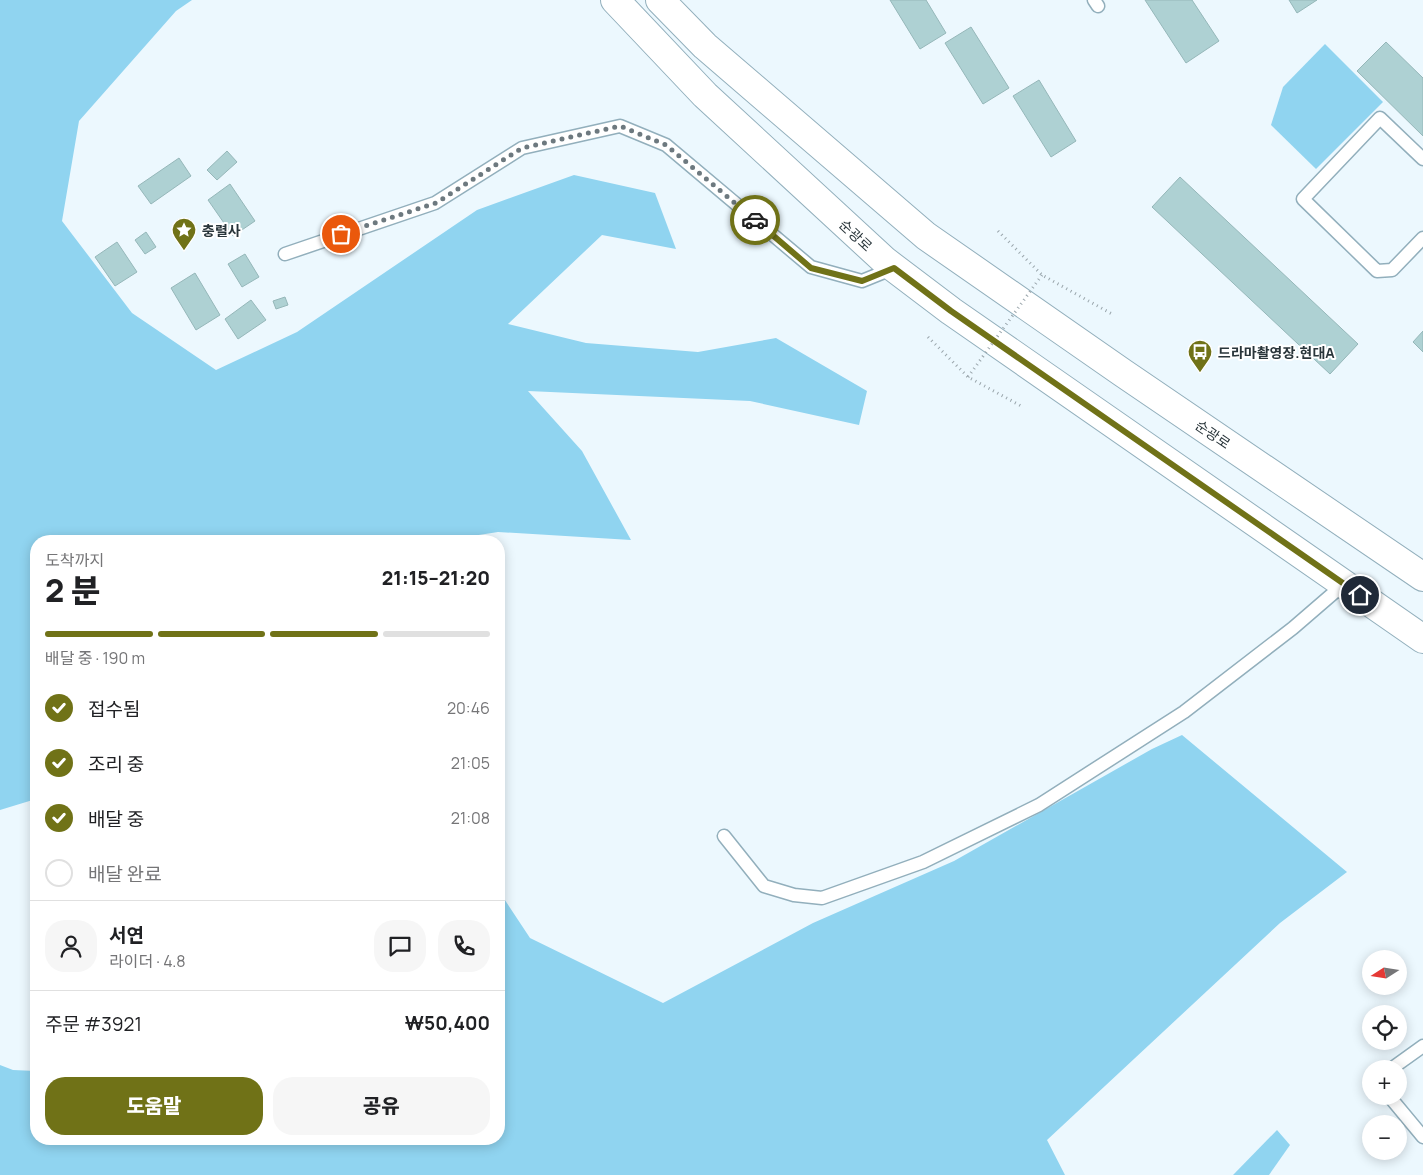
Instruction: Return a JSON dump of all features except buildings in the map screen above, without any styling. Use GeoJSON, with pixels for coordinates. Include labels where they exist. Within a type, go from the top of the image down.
{"type":"FeatureCollection","features":[{"type":"Feature","properties":{"kind":"main road","name":"순광로"},"geometry":{"type":"LineString","coordinates":[[615,0],[705,95],[894,268],[951,311],[1423,639]]}},
{"type":"Feature","properties":{"kind":"main road","name":"순광로"},"geometry":{"type":"LineString","coordinates":[[660,0],[705,46],[926,236],[1123,373],[1423,577]]}},
{"type":"Feature","properties":{"kind":"lane"},"geometry":{"type":"LineString","coordinates":[[1423,159],[1380,118],[1303,199],[1377,271],[1392,270],[1423,238]]}},
{"type":"Feature","properties":{"kind":"lane"},"geometry":{"type":"LineString","coordinates":[[285,254],[436,203],[522,148],[620,126],[666,145],[811,268],[862,281],[894,268]]}},
{"type":"Feature","properties":{"kind":"lane"},"geometry":{"type":"LineString","coordinates":[[724,836],[764,886],[794,895],[822,898],[923,862],[1039,805],[1184,712],[1293,628],[1344,584]]}},
{"type":"Feature","properties":{"kind":"lane"},"geometry":{"type":"LineString","coordinates":[[1404,1060],[1423,1046]]}},
{"type":"Feature","properties":{"kind":"lane"},"geometry":{"type":"LineString","coordinates":[[1396,1105],[1423,1137]]}},
{"type":"Feature","properties":{"kind":"path"},"geometry":{"type":"LineString","coordinates":[[998,231],[1042,276],[1112,314]]}},
{"type":"Feature","properties":{"kind":"path"},"geometry":{"type":"LineString","coordinates":[[968,377],[1042,276]]}},
{"type":"Feature","properties":{"kind":"path"},"geometry":{"type":"LineString","coordinates":[[928,337],[968,377],[1023,407]]}},
{"type":"Feature","properties":{"kind":"shaded area"},"geometry":{"type":"Polygon","coordinates":[[[0,0],[192,0],[176,11],[79,121],[62,221],[132,313],[216,370],[297,332],[477,210],[574,175],[655,193],[676,249],[602,235],[508,324],[586,343],[698,352],[776,338],[867,391],[859,425],[750,401],[528,391],[582,451],[631,540],[498,532],[479,535],[30,535],[30,801],[0,810],[0,0]]]}},
{"type":"Feature","properties":{"kind":"shaded area"},"geometry":{"type":"Polygon","coordinates":[[[1325,44],[1383,102],[1316,169],[1271,125],[1283,87],[1325,44]]]}},
{"type":"Feature","properties":{"kind":"shaded area"},"geometry":{"type":"Polygon","coordinates":[[[1182,735],[1347,872],[1280,923],[1047,1140],[1065,1175],[0,1175],[0,1065],[13,1070],[30,1071],[30,1145],[505,1145],[505,900],[530,938],[663,1003],[813,923],[954,861],[1152,749],[1182,735]]]}},
{"type":"Feature","properties":{"kind":"shaded area"},"geometry":{"type":"Polygon","coordinates":[[[1277,1130],[1290,1145],[1269,1175],[1233,1175],[1277,1130]]]}},
{"type":"Feature","properties":{"kind":"way so far"},"geometry":{"type":"LineString","coordinates":[[341,234],[436,203],[522,148],[620,126],[666,145],[755,220]]}},
{"type":"Feature","properties":{"kind":"place","name":"충렬사"},"geometry":{"type":"Point","coordinates":[184,251]}},
{"type":"Feature","properties":{"kind":"place","name":"드라마촬영장.현대A"},"geometry":{"type":"Point","coordinates":[1200,373]}},
{"type":"Feature","properties":{"kind":"route"},"geometry":{"type":"LineString","coordinates":[[755,220],[811,268],[862,281],[894,268],[951,311],[1360,595]]}}]}
